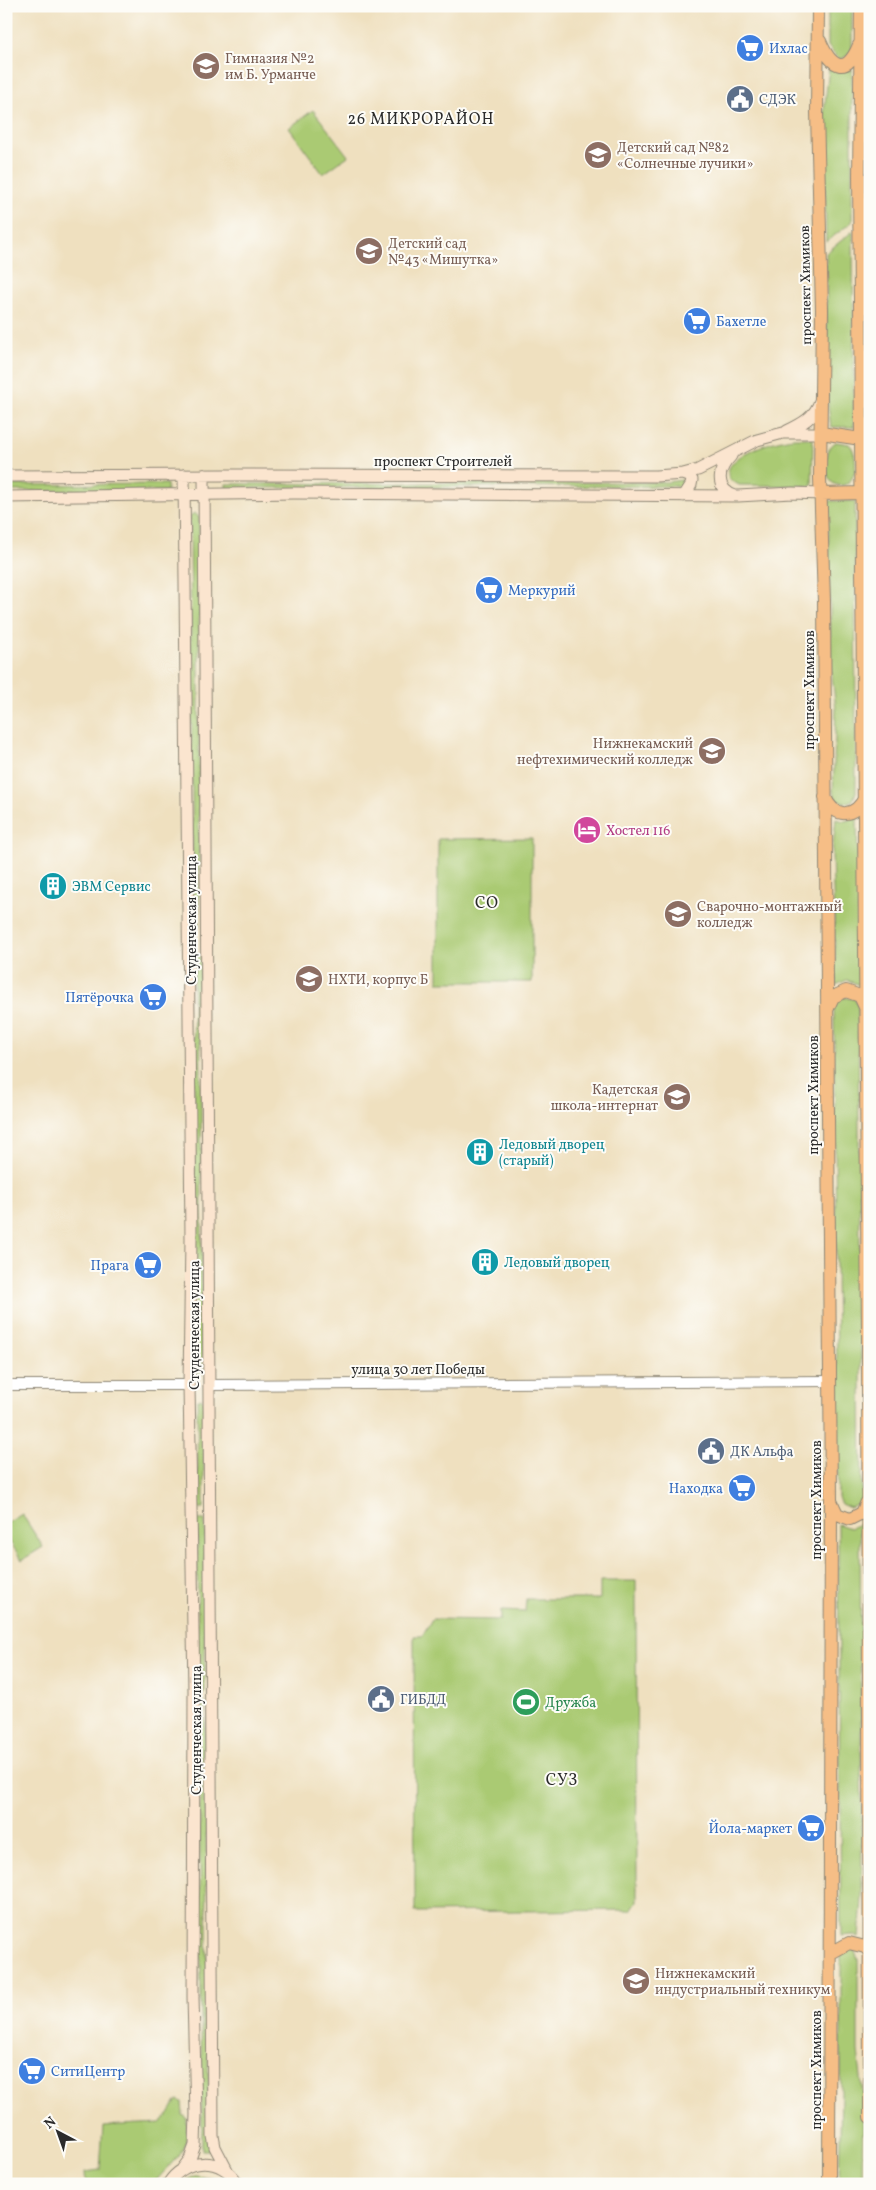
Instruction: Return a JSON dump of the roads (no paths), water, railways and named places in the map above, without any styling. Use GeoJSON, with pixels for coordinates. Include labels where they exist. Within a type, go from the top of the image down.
{"type":"FeatureCollection","features":[{"type":"Feature","properties":{"kind":"main road","name":"проспект Химиков"},"geometry":{"type":"LineString","coordinates":[[818,6],[831,1501],[829,2184]]}},
{"type":"Feature","properties":{"kind":"main road"},"geometry":{"type":"LineString","coordinates":[[861,6],[859,175],[866,493],[865,797],[869,1233],[867,1500],[870,2118]]}},
{"type":"Feature","properties":{"kind":"main road"},"geometry":{"type":"LineString","coordinates":[[819,36],[827,58],[837,64],[844,64],[851,60],[861,41]]}},
{"type":"Feature","properties":{"kind":"main road"},"geometry":{"type":"LineString","coordinates":[[783,433],[807,420],[818,409],[820,401]]}},
{"type":"Feature","properties":{"kind":"main road","name":"проспект Строителей"},"geometry":{"type":"LineString","coordinates":[[6,476],[613,477],[683,474],[698,470],[757,440],[783,433],[821,433],[865,440]]}},
{"type":"Feature","properties":{"kind":"main road"},"geometry":{"type":"LineString","coordinates":[[736,451],[722,467],[720,479],[724,489],[738,496]]}},
{"type":"Feature","properties":{"kind":"main road"},"geometry":{"type":"LineString","coordinates":[[683,474],[689,476],[692,480],[692,485],[684,496]]}},
{"type":"Feature","properties":{"kind":"main road","name":"Студенческая улица"},"geometry":{"type":"LineString","coordinates":[[182,2168],[190,2159],[195,2145],[196,2114],[193,1997],[194,1691],[189,1385],[191,1239],[184,475]]}},
{"type":"Feature","properties":{"kind":"main road","name":"Студенческая улица"},"geometry":{"type":"LineString","coordinates":[[204,475],[205,950],[213,2136],[215,2147],[228,2172]]}},
{"type":"Feature","properties":{"kind":"main road"},"geometry":{"type":"LineString","coordinates":[[6,497],[185,494],[738,496],[792,493],[866,493]]}},
{"type":"Feature","properties":{"kind":"main road"},"geometry":{"type":"LineString","coordinates":[[825,797],[830,808],[844,813],[859,808],[865,797]]}},
{"type":"Feature","properties":{"kind":"main road"},"geometry":{"type":"LineString","coordinates":[[188,933],[193,935],[205,931]]}},
{"type":"Feature","properties":{"kind":"main road"},"geometry":{"type":"LineString","coordinates":[[189,952],[194,948],[200,947],[205,950]]}},
{"type":"Feature","properties":{"kind":"main road"},"geometry":{"type":"LineString","coordinates":[[827,1010],[833,997],[846,991],[860,996],[866,1009]]}},
{"type":"Feature","properties":{"kind":"main road","name":"улица 30 лет Победы"},"geometry":{"type":"LineString","coordinates":[[189,1385],[209,1385]]}},
{"type":"Feature","properties":{"kind":"main road"},"geometry":{"type":"LineString","coordinates":[[831,1501],[837,1514],[850,1519],[862,1513],[867,1500]]}},
{"type":"Feature","properties":{"kind":"main road"},"geometry":{"type":"LineString","coordinates":[[192,1522],[200,1514],[205,1514],[210,1520]]}},
{"type":"Feature","properties":{"kind":"main road"},"geometry":{"type":"LineString","coordinates":[[194,1691],[196,1697],[202,1700],[209,1697],[211,1691]]}},
{"type":"Feature","properties":{"kind":"main road"},"geometry":{"type":"LineString","coordinates":[[831,1953],[849,1943],[865,1947],[869,1951]]}},
{"type":"Feature","properties":{"kind":"main road"},"geometry":{"type":"LineString","coordinates":[[168,2181],[182,2168],[194,2163],[206,2162],[218,2165],[239,2183]]}},
{"type":"Feature","properties":{"kind":"street","name":"улица 30 лет Победы"},"geometry":{"type":"LineString","coordinates":[[209,1385],[830,1381]]}},
{"type":"Feature","properties":{"kind":"street","name":"улица 30 лет Победы"},"geometry":{"type":"LineString","coordinates":[[6,1385],[189,1385]]}},
{"type":"Feature","properties":{"kind":"place","name":"Ихлас"},"geometry":{"type":"Point","coordinates":[750,48]}},
{"type":"Feature","properties":{"kind":"place","name":"Гимназия №2 им Б. Урманче"},"geometry":{"type":"Point","coordinates":[206,66]}},
{"type":"Feature","properties":{"kind":"place","name":"СДЭК"},"geometry":{"type":"Point","coordinates":[740,99]}},
{"type":"Feature","properties":{"kind":"place","name":"Детский сад №82 «Солнечные лучики»"},"geometry":{"type":"Point","coordinates":[598,155]}},
{"type":"Feature","properties":{"kind":"place","name":"Детский сад №43 «Мишутка»"},"geometry":{"type":"Point","coordinates":[369,251]}},
{"type":"Feature","properties":{"kind":"place","name":"Бахетле"},"geometry":{"type":"Point","coordinates":[697,321]}},
{"type":"Feature","properties":{"kind":"place","name":"Меркурий"},"geometry":{"type":"Point","coordinates":[489,590]}},
{"type":"Feature","properties":{"kind":"place","name":"Нижнекамский нефтехимический колледж"},"geometry":{"type":"Point","coordinates":[712,751]}},
{"type":"Feature","properties":{"kind":"place","name":"Хостел 116"},"geometry":{"type":"Point","coordinates":[587,830]}},
{"type":"Feature","properties":{"kind":"place","name":"ЭВМ Сервис"},"geometry":{"type":"Point","coordinates":[53,886]}},
{"type":"Feature","properties":{"kind":"place","name":"Сварочно-монтажный колледж"},"geometry":{"type":"Point","coordinates":[678,914]}},
{"type":"Feature","properties":{"kind":"place","name":"НХТИ, корпус Б"},"geometry":{"type":"Point","coordinates":[309,979]}},
{"type":"Feature","properties":{"kind":"place","name":"Пятёрочка"},"geometry":{"type":"Point","coordinates":[153,997]}},
{"type":"Feature","properties":{"kind":"place","name":"Кадетская школа-интернат"},"geometry":{"type":"Point","coordinates":[677,1097]}},
{"type":"Feature","properties":{"kind":"place","name":"Ледовый дворец (старый)"},"geometry":{"type":"Point","coordinates":[480,1152]}},
{"type":"Feature","properties":{"kind":"place","name":"Ледовый дворец"},"geometry":{"type":"Point","coordinates":[485,1262]}},
{"type":"Feature","properties":{"kind":"place","name":"Прага"},"geometry":{"type":"Point","coordinates":[148,1265]}},
{"type":"Feature","properties":{"kind":"place","name":"ДК Альфа"},"geometry":{"type":"Point","coordinates":[711,1451]}},
{"type":"Feature","properties":{"kind":"place","name":"Находка"},"geometry":{"type":"Point","coordinates":[742,1488]}},
{"type":"Feature","properties":{"kind":"place","name":"ГИБДД"},"geometry":{"type":"Point","coordinates":[381,1699]}},
{"type":"Feature","properties":{"kind":"place","name":"Дружба"},"geometry":{"type":"Point","coordinates":[526,1702]}},
{"type":"Feature","properties":{"kind":"place","name":"Йола-маркет"},"geometry":{"type":"Point","coordinates":[811,1828]}},
{"type":"Feature","properties":{"kind":"place","name":"Нижнекамский индустриальный техникум"},"geometry":{"type":"Point","coordinates":[636,1981]}},
{"type":"Feature","properties":{"kind":"place","name":"СитиЦентр"},"geometry":{"type":"Point","coordinates":[32,2071]}},
{"type":"Feature","properties":{"kind":"district","name":"26 МИКРОРАЙОН"},"geometry":{"type":"Point","coordinates":[421,118]}},
{"type":"Feature","properties":{"kind":"district","name":"СО"},"geometry":{"type":"Point","coordinates":[487,902]}},
{"type":"Feature","properties":{"kind":"district","name":"СУЗ"},"geometry":{"type":"Point","coordinates":[562,1779]}}]}
